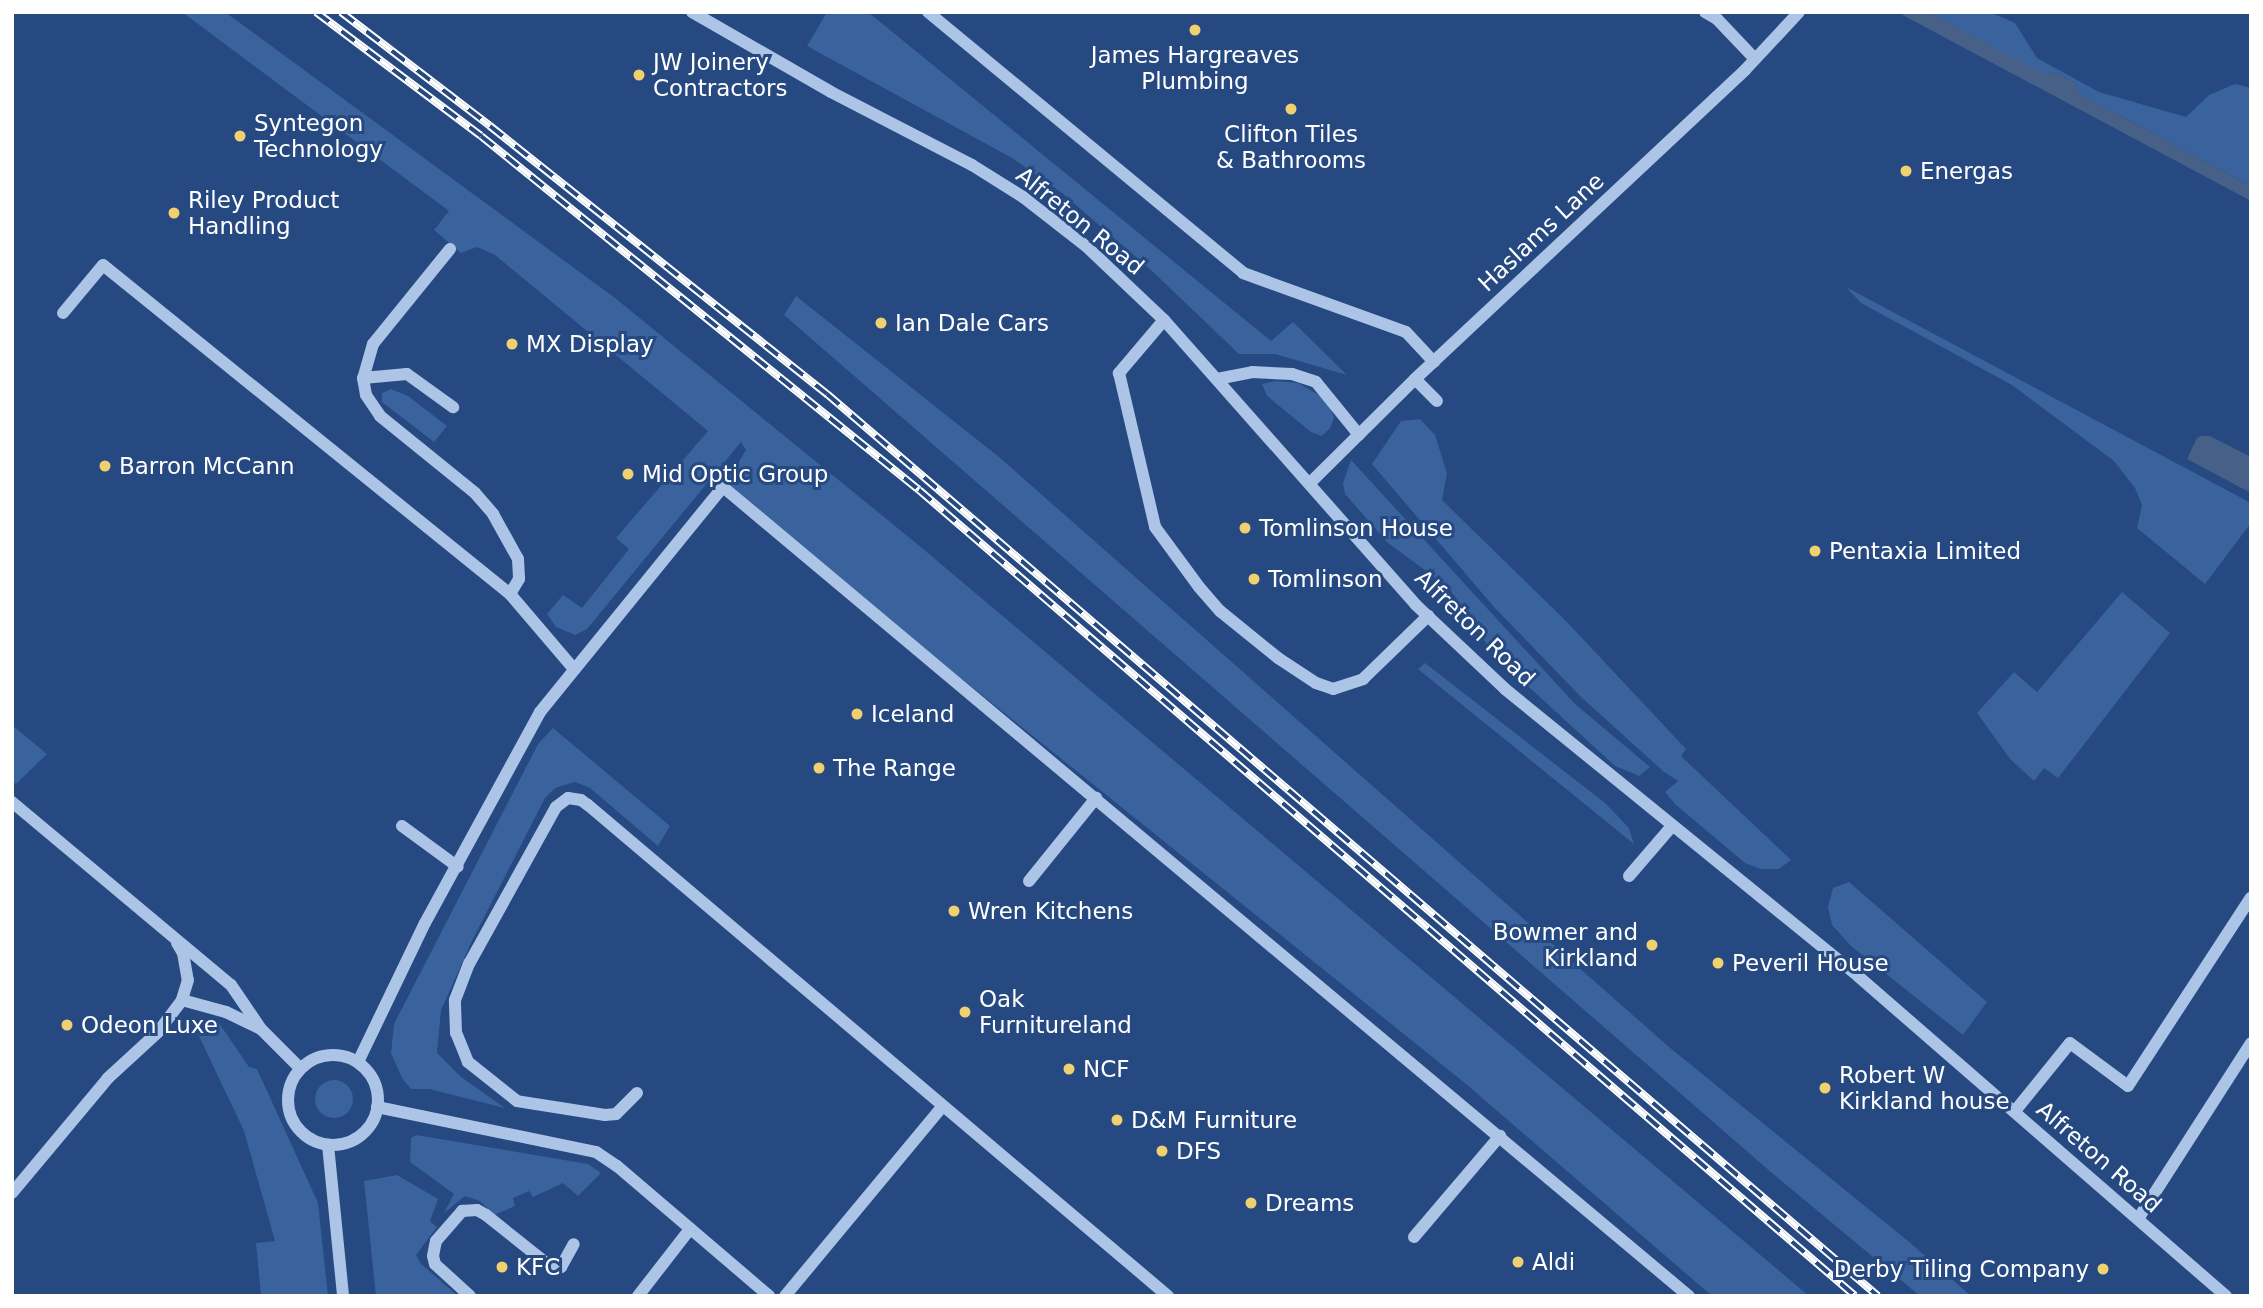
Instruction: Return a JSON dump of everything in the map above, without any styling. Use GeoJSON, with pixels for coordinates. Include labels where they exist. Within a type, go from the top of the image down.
{"type":"FeatureCollection","features":[{"type":"Feature","properties":{"kind":"street","name":"Alfreton Road"},"geometry":{"type":"LineString","coordinates":[[692,12],[831,92],[972,165],[1023,197],[1087,247],[1164,320],[1428,616],[1505,689],[1859,977],[2015,1111],[2219,1293]]}},
{"type":"Feature","properties":{"kind":"street"},"geometry":{"type":"LineString","coordinates":[[928,12],[1243,273],[1406,332],[1434,362]]}},
{"type":"Feature","properties":{"kind":"street"},"geometry":{"type":"LineString","coordinates":[[1705,12],[1717,19],[1755,58]]}},
{"type":"Feature","properties":{"kind":"street","name":"Haslams Lane"},"geometry":{"type":"LineString","coordinates":[[1311,482],[1415,379],[1755,58],[1800,12]]}},
{"type":"Feature","properties":{"kind":"street"},"geometry":{"type":"LineString","coordinates":[[450,249],[373,344],[363,378],[366,395],[380,416],[475,493],[493,514],[518,559],[519,579],[510,594]]}},
{"type":"Feature","properties":{"kind":"street"},"geometry":{"type":"LineString","coordinates":[[63,313],[103,265],[510,594],[574,668]]}},
{"type":"Feature","properties":{"kind":"street"},"geometry":{"type":"LineString","coordinates":[[1164,320],[1119,373],[1155,527],[1220,611],[1278,658],[1316,683],[1333,690],[1363,679],[1428,616]]}},
{"type":"Feature","properties":{"kind":"street"},"geometry":{"type":"LineString","coordinates":[[1217,379],[1252,372],[1292,374],[1316,382],[1359,435]]}},
{"type":"Feature","properties":{"kind":"street"},"geometry":{"type":"LineString","coordinates":[[363,378],[407,374],[453,407]]}},
{"type":"Feature","properties":{"kind":"street"},"geometry":{"type":"LineString","coordinates":[[1415,379],[1437,401]]}},
{"type":"Feature","properties":{"kind":"street"},"geometry":{"type":"LineString","coordinates":[[358,1062],[425,923],[458,867],[540,712],[723,487],[1689,1296]]}},
{"type":"Feature","properties":{"kind":"street"},"geometry":{"type":"LineString","coordinates":[[637,1093],[616,1114],[517,1101],[468,1062],[456,1033],[455,1000],[470,964],[555,807],[568,798],[580,800],[1168,1296]]}},
{"type":"Feature","properties":{"kind":"street"},"geometry":{"type":"LineString","coordinates":[[1029,881],[1096,798]]}},
{"type":"Feature","properties":{"kind":"street"},"geometry":{"type":"LineString","coordinates":[[12,802],[232,985],[261,1029],[300,1068]]}},
{"type":"Feature","properties":{"kind":"street"},"geometry":{"type":"LineString","coordinates":[[402,826],[458,867]]}},
{"type":"Feature","properties":{"kind":"street"},"geometry":{"type":"LineString","coordinates":[[1629,876],[1672,826]]}},
{"type":"Feature","properties":{"kind":"street"},"geometry":{"type":"LineString","coordinates":[[2015,1111],[2070,1043],[2128,1086],[2251,897]]}},
{"type":"Feature","properties":{"kind":"street"},"geometry":{"type":"LineString","coordinates":[[12,1193],[108,1078],[158,1032],[182,1000],[188,980],[183,953],[173,936]]}},
{"type":"Feature","properties":{"kind":"street"},"geometry":{"type":"LineString","coordinates":[[182,1000],[226,1012],[261,1029]]}},
{"type":"Feature","properties":{"kind":"street"},"geometry":{"type":"LineString","coordinates":[[2138,1219],[2251,1043]]}},
{"type":"Feature","properties":{"kind":"street"},"geometry":{"type":"LineString","coordinates":[[328,1055],[343,1056],[358,1062],[376,1087],[377,1107],[373,1120],[354,1139],[328,1145],[308,1137],[293,1122],[288,1094],[300,1068],[313,1059],[328,1055]]}},
{"type":"Feature","properties":{"kind":"street"},"geometry":{"type":"LineString","coordinates":[[785,1296],[943,1106]]}},
{"type":"Feature","properties":{"kind":"street"},"geometry":{"type":"LineString","coordinates":[[377,1107],[596,1152],[617,1166],[769,1296]]}},
{"type":"Feature","properties":{"kind":"street"},"geometry":{"type":"LineString","coordinates":[[1414,1237],[1500,1136]]}},
{"type":"Feature","properties":{"kind":"street"},"geometry":{"type":"LineString","coordinates":[[328,1145],[343,1296]]}},
{"type":"Feature","properties":{"kind":"street"},"geometry":{"type":"LineString","coordinates":[[470,1296],[435,1264],[433,1256],[436,1241],[462,1211],[477,1210],[486,1215],[555,1270],[561,1267],[574,1244]]}},
{"type":"Feature","properties":{"kind":"street"},"geometry":{"type":"LineString","coordinates":[[638,1296],[690,1229]]}},
{"type":"Feature","properties":{"kind":"shaded area"},"geometry":{"type":"Polygon","coordinates":[[[182,12],[225,12],[615,298],[916,543],[1809,1296],[1712,1296],[1466,1084],[723,487],[746,450],[741,442],[587,629],[575,635],[556,627],[547,614],[563,595],[582,608],[629,549],[616,538],[708,431],[495,255],[477,247],[461,253],[434,230],[449,211],[182,12]]]}},
{"type":"Feature","properties":{"kind":"shaded area"},"geometry":{"type":"Polygon","coordinates":[[[827,12],[868,12],[1271,341],[1293,322],[1347,375],[1275,354],[1239,354],[1152,271],[1062,193],[1012,158],[807,46],[827,12]]]}},
{"type":"Feature","properties":{"kind":"shaded area"},"geometry":{"type":"Polygon","coordinates":[[[1897,12],[1929,12],[2042,73],[2054,72],[2075,83],[2078,93],[2251,186],[2251,201],[1897,12]]]}},
{"type":"Feature","properties":{"kind":"shaded area"},"geometry":{"type":"Polygon","coordinates":[[[1929,12],[1990,12],[2015,23],[2037,58],[2099,92],[2186,117],[2209,95],[2235,84],[2251,88],[2251,186],[2078,93],[2075,83],[2054,72],[2042,74],[1929,12]]]}},
{"type":"Feature","properties":{"kind":"shaded area"},"geometry":{"type":"Polygon","coordinates":[[[1846,287],[2251,503],[2251,523],[2205,584],[2137,528],[2142,505],[2135,488],[2114,461],[2012,385],[1861,303],[1846,287]]]}},
{"type":"Feature","properties":{"kind":"shaded area"},"geometry":{"type":"Polygon","coordinates":[[[796,296],[999,457],[1669,1047],[1908,1241],[1971,1296],[1920,1296],[1772,1173],[784,315],[796,296]]]}},
{"type":"Feature","properties":{"kind":"shaded area"},"geometry":{"type":"Polygon","coordinates":[[[1275,381],[1298,383],[1329,404],[1334,418],[1330,428],[1322,436],[1311,432],[1267,396],[1262,384],[1275,381]]]}},
{"type":"Feature","properties":{"kind":"shaded area"},"geometry":{"type":"Polygon","coordinates":[[[391,389],[408,396],[447,426],[434,442],[382,402],[382,393],[391,389]]]}},
{"type":"Feature","properties":{"kind":"shaded area"},"geometry":{"type":"Polygon","coordinates":[[[1420,419],[1435,435],[1447,473],[1442,500],[1567,622],[1686,749],[1681,756],[1791,860],[1779,869],[1761,869],[1745,863],[1675,804],[1665,792],[1678,781],[1664,772],[1581,697],[1494,607],[1372,464],[1401,421],[1420,419]]]}},
{"type":"Feature","properties":{"kind":"shaded area"},"geometry":{"type":"Polygon","coordinates":[[[2210,436],[2251,457],[2251,493],[2187,459],[2197,438],[2210,436]]]}},
{"type":"Feature","properties":{"kind":"shaded area"},"geometry":{"type":"Polygon","coordinates":[[[1351,460],[1575,704],[1650,767],[1639,776],[1615,766],[1495,656],[1449,588],[1388,543],[1345,494],[1343,483],[1351,460]]]}},
{"type":"Feature","properties":{"kind":"shaded area"},"geometry":{"type":"Polygon","coordinates":[[[2122,592],[2170,633],[2058,778],[2044,768],[2034,781],[2010,759],[1977,713],[2014,672],[2037,692],[2122,592]]]}},
{"type":"Feature","properties":{"kind":"shaded area"},"geometry":{"type":"Polygon","coordinates":[[[1425,663],[1605,803],[1629,828],[1634,844],[1418,669],[1425,663]]]}},
{"type":"Feature","properties":{"kind":"shaded area"},"geometry":{"type":"Polygon","coordinates":[[[12,725],[47,754],[16,784],[12,781],[12,725]]]}},
{"type":"Feature","properties":{"kind":"shaded area"},"geometry":{"type":"Polygon","coordinates":[[[553,728],[670,826],[658,846],[590,788],[575,782],[555,788],[545,798],[472,941],[441,1010],[437,1053],[461,1077],[505,1108],[429,1089],[411,1089],[402,1078],[391,1053],[394,1024],[538,744],[553,728]]]}},
{"type":"Feature","properties":{"kind":"shaded area"},"geometry":{"type":"Polygon","coordinates":[[[1849,882],[1987,1002],[1963,1035],[1851,946],[1832,925],[1828,907],[1833,888],[1849,882]]]}},
{"type":"Feature","properties":{"kind":"shaded area"},"geometry":{"type":"Polygon","coordinates":[[[210,1020],[219,1023],[249,1067],[257,1069],[318,1203],[328,1296],[261,1296],[256,1243],[275,1241],[244,1131],[197,1032],[210,1020]]]}},
{"type":"Feature","properties":{"kind":"shaded area"},"geometry":{"type":"Polygon","coordinates":[[[334,1080],[347,1086],[353,1099],[347,1112],[334,1118],[321,1112],[315,1099],[321,1086],[334,1080]]]}},
{"type":"Feature","properties":{"kind":"shaded area"},"geometry":{"type":"Polygon","coordinates":[[[416,1135],[588,1164],[601,1173],[578,1196],[563,1183],[533,1197],[529,1191],[513,1198],[515,1206],[494,1215],[480,1201],[465,1196],[444,1213],[454,1194],[410,1162],[411,1138],[416,1135]]]}},
{"type":"Feature","properties":{"kind":"shaded area"},"geometry":{"type":"Polygon","coordinates":[[[397,1175],[438,1199],[430,1221],[437,1227],[416,1255],[421,1264],[458,1296],[376,1296],[364,1181],[397,1175]]]}},
{"type":"Feature","properties":{"kind":"railway"},"geometry":{"type":"LineString","coordinates":[[316,12],[481,136],[919,490],[1855,1296]]}},
{"type":"Feature","properties":{"kind":"railway"},"geometry":{"type":"LineString","coordinates":[[341,12],[490,126],[827,394],[1878,1296]]}},
{"type":"Feature","properties":{"kind":"place","name":"James Hargreaves Plumbing"},"geometry":{"type":"Point","coordinates":[1195,30]}},
{"type":"Feature","properties":{"kind":"place","name":"JW Joinery Contractors"},"geometry":{"type":"Point","coordinates":[639,75]}},
{"type":"Feature","properties":{"kind":"place","name":"Clifton Tiles & Bathrooms"},"geometry":{"type":"Point","coordinates":[1291,109]}},
{"type":"Feature","properties":{"kind":"place","name":"Syntegon Technology"},"geometry":{"type":"Point","coordinates":[240,136]}},
{"type":"Feature","properties":{"kind":"place","name":"Energas"},"geometry":{"type":"Point","coordinates":[1906,171]}},
{"type":"Feature","properties":{"kind":"place","name":"Riley Product Handling"},"geometry":{"type":"Point","coordinates":[174,213]}},
{"type":"Feature","properties":{"kind":"place","name":"Ian Dale Cars"},"geometry":{"type":"Point","coordinates":[881,323]}},
{"type":"Feature","properties":{"kind":"place","name":"MX Display"},"geometry":{"type":"Point","coordinates":[512,344]}},
{"type":"Feature","properties":{"kind":"place","name":"Barron McCann"},"geometry":{"type":"Point","coordinates":[105,466]}},
{"type":"Feature","properties":{"kind":"place","name":"Mid Optic Group"},"geometry":{"type":"Point","coordinates":[628,474]}},
{"type":"Feature","properties":{"kind":"place","name":"Tomlinson House"},"geometry":{"type":"Point","coordinates":[1245,528]}},
{"type":"Feature","properties":{"kind":"place","name":"Pentaxia Limited"},"geometry":{"type":"Point","coordinates":[1815,551]}},
{"type":"Feature","properties":{"kind":"place","name":"Tomlinson"},"geometry":{"type":"Point","coordinates":[1254,579]}},
{"type":"Feature","properties":{"kind":"place","name":"Iceland"},"geometry":{"type":"Point","coordinates":[857,714]}},
{"type":"Feature","properties":{"kind":"place","name":"The Range"},"geometry":{"type":"Point","coordinates":[819,768]}},
{"type":"Feature","properties":{"kind":"place","name":"Wren Kitchens"},"geometry":{"type":"Point","coordinates":[954,911]}},
{"type":"Feature","properties":{"kind":"place","name":"Bowmer and Kirkland"},"geometry":{"type":"Point","coordinates":[1652,945]}},
{"type":"Feature","properties":{"kind":"place","name":"Peveril House"},"geometry":{"type":"Point","coordinates":[1718,963]}},
{"type":"Feature","properties":{"kind":"place","name":"Oak Furnitureland"},"geometry":{"type":"Point","coordinates":[965,1012]}},
{"type":"Feature","properties":{"kind":"place","name":"Odeon Luxe"},"geometry":{"type":"Point","coordinates":[67,1025]}},
{"type":"Feature","properties":{"kind":"place","name":"NCF"},"geometry":{"type":"Point","coordinates":[1069,1069]}},
{"type":"Feature","properties":{"kind":"place","name":"Robert W Kirkland house"},"geometry":{"type":"Point","coordinates":[1825,1088]}},
{"type":"Feature","properties":{"kind":"place","name":"D&M Furniture"},"geometry":{"type":"Point","coordinates":[1117,1120]}},
{"type":"Feature","properties":{"kind":"place","name":"DFS"},"geometry":{"type":"Point","coordinates":[1162,1151]}},
{"type":"Feature","properties":{"kind":"place","name":"Dreams"},"geometry":{"type":"Point","coordinates":[1251,1203]}},
{"type":"Feature","properties":{"kind":"place","name":"Aldi"},"geometry":{"type":"Point","coordinates":[1518,1262]}},
{"type":"Feature","properties":{"kind":"place","name":"KFC"},"geometry":{"type":"Point","coordinates":[502,1267]}},
{"type":"Feature","properties":{"kind":"place","name":"Derby Tiling Company"},"geometry":{"type":"Point","coordinates":[2103,1269]}}]}
